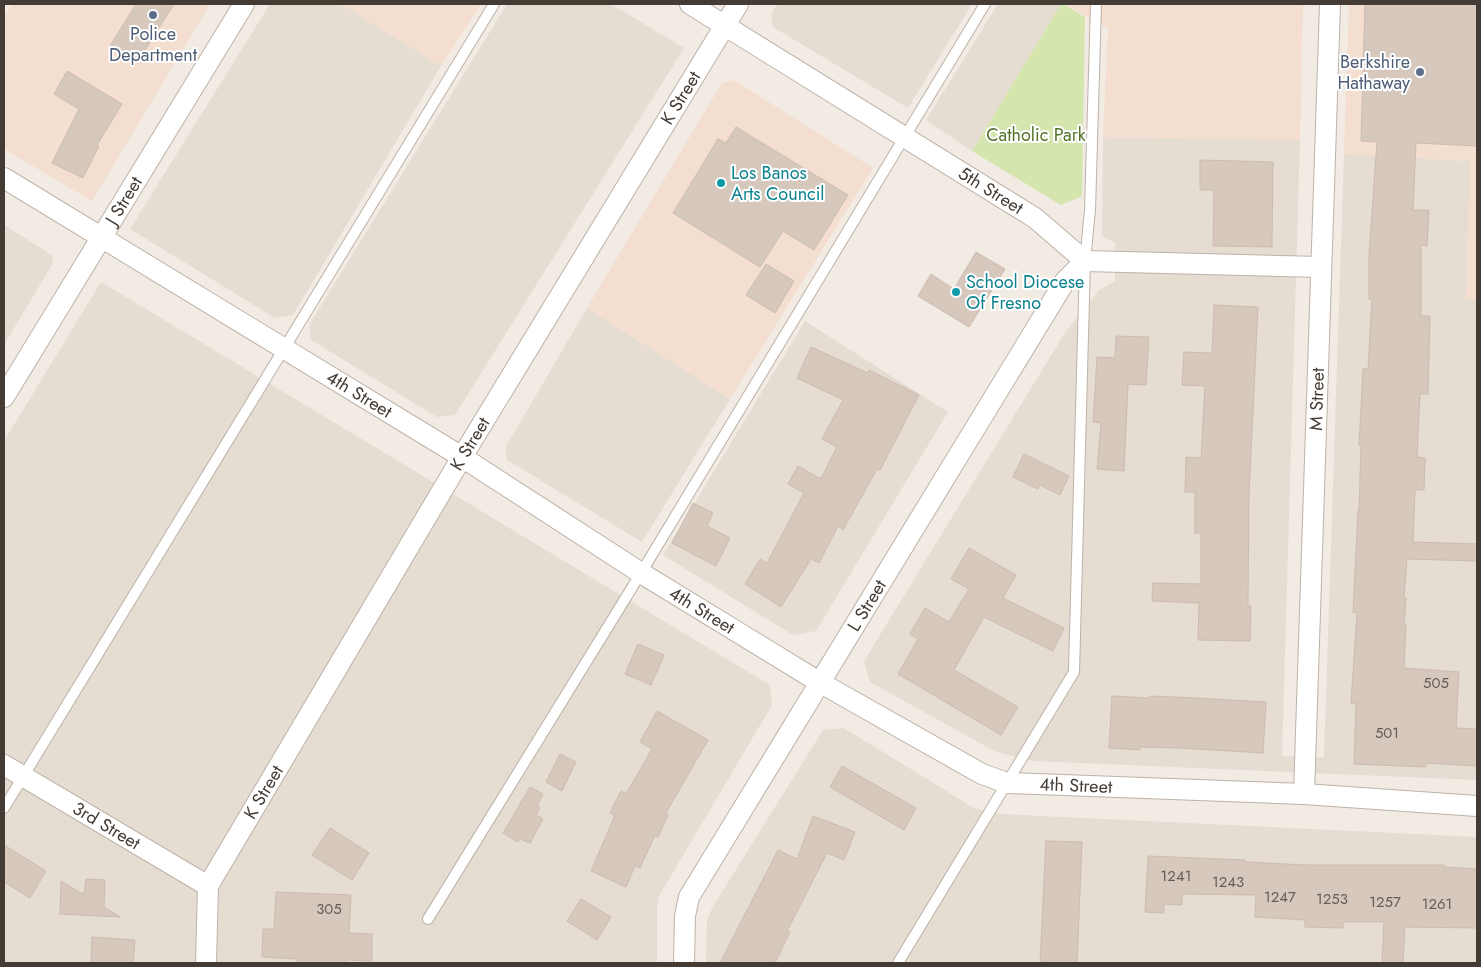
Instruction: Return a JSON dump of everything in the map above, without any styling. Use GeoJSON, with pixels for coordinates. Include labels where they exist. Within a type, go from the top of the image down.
{"type":"FeatureCollection","features":[{"type":"Feature","properties":{"kind":"street","name":"J Street"},"geometry":{"type":"LineString","coordinates":[[4,397],[244,4]]}},
{"type":"Feature","properties":{"kind":"street","name":"5th Street"},"geometry":{"type":"LineString","coordinates":[[690,4],[1035,218],[1085,261]]}},
{"type":"Feature","properties":{"kind":"street","name":"K Street"},"geometry":{"type":"LineString","coordinates":[[208,886],[462,457],[738,4]]}},
{"type":"Feature","properties":{"kind":"street","name":"M Street"},"geometry":{"type":"LineString","coordinates":[[1304,794],[1330,4]]}},
{"type":"Feature","properties":{"kind":"street","name":"4th Street"},"geometry":{"type":"LineString","coordinates":[[4,178],[462,457],[641,573],[819,682],[982,774],[1007,783],[1304,794],[1477,806]]}},
{"type":"Feature","properties":{"kind":"street"},"geometry":{"type":"LineString","coordinates":[[1085,261],[1321,267]]}},
{"type":"Feature","properties":{"kind":"street","name":"L Street"},"geometry":{"type":"LineString","coordinates":[[684,963],[685,916],[689,897],[1066,281],[1085,261]]}},
{"type":"Feature","properties":{"kind":"street","name":"3rd Street"},"geometry":{"type":"LineString","coordinates":[[4,766],[208,886]]}},
{"type":"Feature","properties":{"kind":"street"},"geometry":{"type":"LineString","coordinates":[[206,963],[208,886]]}},
{"type":"Feature","properties":{"kind":"lane"},"geometry":{"type":"LineString","coordinates":[[4,808],[494,4]]}},
{"type":"Feature","properties":{"kind":"lane"},"geometry":{"type":"LineString","coordinates":[[428,919],[641,573],[985,4]]}},
{"type":"Feature","properties":{"kind":"lane"},"geometry":{"type":"LineString","coordinates":[[898,963],[1074,672],[1085,261],[1090,210],[1096,4]]}},
{"type":"Feature","properties":{"kind":"shaded area"},"geometry":{"type":"Polygon","coordinates":[[[12,4],[210,4],[92,201],[4,149],[4,17],[12,4]]]}},
{"type":"Feature","properties":{"kind":"shaded area"},"geometry":{"type":"Polygon","coordinates":[[[270,4],[341,4],[441,66],[293,315],[275,318],[130,229],[270,4]]]}},
{"type":"Feature","properties":{"kind":"shaded area"},"geometry":{"type":"Polygon","coordinates":[[[341,4],[481,4],[441,66],[341,4]]]}},
{"type":"Feature","properties":{"kind":"shaded area"},"geometry":{"type":"Polygon","coordinates":[[[507,4],[611,4],[684,48],[455,415],[437,417],[311,340],[309,325],[507,4]]]}},
{"type":"Feature","properties":{"kind":"shaded area"},"geometry":{"type":"Polygon","coordinates":[[[777,4],[972,4],[908,108],[773,27],[771,15],[777,4]]]}},
{"type":"Feature","properties":{"kind":"shaded area"},"geometry":{"type":"Polygon","coordinates":[[[998,4],[1061,4],[972,151],[926,120],[998,4]]]}},
{"type":"Feature","properties":{"kind":"shaded area"},"geometry":{"type":"Polygon","coordinates":[[[1065,4],[1303,4],[1300,140],[1103,137],[1108,29],[1065,4]]]}},
{"type":"Feature","properties":{"kind":"shaded area","name":"Berkshire Hathaway"},"geometry":{"type":"Polygon","coordinates":[[[1349,4],[1477,4],[1477,299],[1466,299],[1470,161],[1344,154],[1349,4]]]}},
{"type":"Feature","properties":{"kind":"shaded area"},"geometry":{"type":"Polygon","coordinates":[[[734,80],[873,168],[730,399],[587,308],[722,83],[734,80]]]}},
{"type":"Feature","properties":{"kind":"shaded area"},"geometry":{"type":"Polygon","coordinates":[[[1103,137],[1300,140],[1282,756],[1324,757],[1344,154],[1470,161],[1466,298],[1477,299],[1477,780],[1033,761],[996,752],[870,682],[864,661],[1066,331],[1099,290],[1115,281],[1115,243],[1102,236],[1103,137]]]}},
{"type":"Feature","properties":{"kind":"shaded area"},"geometry":{"type":"Polygon","coordinates":[[[4,225],[52,255],[53,263],[4,345],[4,225]]]}},
{"type":"Feature","properties":{"kind":"shaded area"},"geometry":{"type":"Polygon","coordinates":[[[101,282],[770,685],[772,705],[659,896],[657,907],[657,963],[4,963],[4,441],[101,282]]]}},
{"type":"Feature","properties":{"kind":"shaded area"},"geometry":{"type":"Polygon","coordinates":[[[587,308],[730,399],[642,542],[507,460],[505,448],[587,308]]]}},
{"type":"Feature","properties":{"kind":"shaded area"},"geometry":{"type":"Polygon","coordinates":[[[805,321],[948,412],[816,631],[793,635],[663,555],[805,321]]]}},
{"type":"Feature","properties":{"kind":"shaded area"},"geometry":{"type":"Polygon","coordinates":[[[844,728],[974,808],[1003,814],[1477,837],[1477,963],[706,963],[707,921],[712,908],[823,730],[844,728]]]}},
{"type":"Feature","properties":{"kind":"green space","name":"Catholic Park"},"geometry":{"type":"Polygon","coordinates":[[[1061,4],[1085,17],[1082,196],[1061,205],[972,151],[1061,4]]]}},
{"type":"Feature","properties":{"kind":"building"},"geometry":{"type":"Polygon","coordinates":[[[136,4],[174,4],[137,63],[110,46],[136,4]]]}},
{"type":"Feature","properties":{"kind":"building"},"geometry":{"type":"Polygon","coordinates":[[[1365,4],[1477,4],[1477,146],[1416,143],[1413,210],[1429,210],[1427,246],[1421,245],[1421,316],[1430,316],[1428,394],[1420,394],[1417,457],[1425,458],[1424,490],[1415,490],[1413,542],[1477,544],[1477,561],[1407,559],[1404,598],[1406,598],[1404,625],[1406,625],[1404,668],[1459,672],[1456,728],[1477,729],[1477,766],[1426,763],[1426,767],[1354,764],[1356,704],[1351,703],[1357,613],[1353,612],[1359,511],[1361,446],[1359,445],[1363,369],[1368,369],[1372,299],[1369,299],[1369,255],[1377,142],[1361,141],[1365,4]]]}},
{"type":"Feature","properties":{"kind":"building"},"geometry":{"type":"Polygon","coordinates":[[[67,71],[122,104],[97,145],[99,146],[83,178],[52,163],[79,109],[54,94],[67,71]]]}},
{"type":"Feature","properties":{"kind":"building"},"geometry":{"type":"Polygon","coordinates":[[[736,127],[848,195],[814,250],[783,231],[760,267],[673,213],[718,139],[726,143],[736,127]]]}},
{"type":"Feature","properties":{"kind":"building"},"geometry":{"type":"Polygon","coordinates":[[[1200,160],[1273,162],[1272,247],[1213,246],[1214,190],[1200,190],[1200,160]]]}},
{"type":"Feature","properties":{"kind":"building","name":"School Diocese Of Fresno"},"geometry":{"type":"Polygon","coordinates":[[[976,252],[1005,269],[969,327],[918,296],[931,274],[954,289],[976,252]]]}},
{"type":"Feature","properties":{"kind":"building"},"geometry":{"type":"Polygon","coordinates":[[[766,264],[794,281],[775,313],[746,295],[766,264]]]}},
{"type":"Feature","properties":{"kind":"building"},"geometry":{"type":"Polygon","coordinates":[[[1214,305],[1258,307],[1249,494],[1248,606],[1251,606],[1250,641],[1198,640],[1199,603],[1152,601],[1153,583],[1201,584],[1201,533],[1195,533],[1195,492],[1185,492],[1186,457],[1201,458],[1205,386],[1182,385],[1184,352],[1212,353],[1214,305]]]}},
{"type":"Feature","properties":{"kind":"building"},"geometry":{"type":"Polygon","coordinates":[[[1116,336],[1149,337],[1146,385],[1128,384],[1124,471],[1097,469],[1101,423],[1093,422],[1097,357],[1115,358],[1116,336]]]}},
{"type":"Feature","properties":{"kind":"building"},"geometry":{"type":"Polygon","coordinates":[[[811,347],[868,373],[869,370],[919,395],[880,470],[877,469],[843,530],[838,526],[819,563],[811,559],[781,607],[745,584],[760,559],[767,563],[804,493],[788,484],[798,466],[821,479],[837,447],[822,439],[843,400],[797,378],[811,347]]]}},
{"type":"Feature","properties":{"kind":"building"},"geometry":{"type":"Polygon","coordinates":[[[1024,454],[1069,476],[1060,495],[1040,485],[1038,489],[1013,477],[1024,454]]]}},
{"type":"Feature","properties":{"kind":"building"},"geometry":{"type":"Polygon","coordinates":[[[693,503],[713,513],[707,526],[730,538],[716,566],[672,543],[693,503]]]}},
{"type":"Feature","properties":{"kind":"building"},"geometry":{"type":"Polygon","coordinates":[[[969,548],[1016,575],[1003,598],[1064,628],[1053,651],[984,617],[954,670],[1018,707],[1001,735],[898,674],[918,639],[910,634],[925,608],[949,622],[969,589],[951,579],[969,548]]]}},
{"type":"Feature","properties":{"kind":"building"},"geometry":{"type":"Polygon","coordinates":[[[638,644],[664,655],[651,685],[625,674],[638,644]]]}},
{"type":"Feature","properties":{"kind":"building"},"geometry":{"type":"Polygon","coordinates":[[[1112,696],[1266,702],[1263,753],[1179,748],[1140,747],[1140,750],[1109,748],[1112,696]]]}},
{"type":"Feature","properties":{"kind":"building"},"geometry":{"type":"Polygon","coordinates":[[[657,711],[708,740],[666,813],[668,815],[658,837],[655,835],[640,868],[635,866],[626,887],[591,871],[615,815],[610,813],[621,791],[626,794],[652,749],[640,742],[657,711]]]}},
{"type":"Feature","properties":{"kind":"building"},"geometry":{"type":"Polygon","coordinates":[[[560,754],[576,762],[562,791],[546,782],[560,754]]]}},
{"type":"Feature","properties":{"kind":"building"},"geometry":{"type":"Polygon","coordinates":[[[842,766],[916,808],[904,830],[830,787],[842,766]]]}},
{"type":"Feature","properties":{"kind":"building"},"geometry":{"type":"Polygon","coordinates":[[[530,787],[543,794],[537,806],[540,808],[536,815],[543,819],[530,843],[520,839],[518,842],[503,833],[530,787]]]}},
{"type":"Feature","properties":{"kind":"building"},"geometry":{"type":"Polygon","coordinates":[[[813,816],[855,832],[844,860],[827,853],[787,931],[790,932],[775,963],[720,963],[778,850],[797,859],[813,816]]]}},
{"type":"Feature","properties":{"kind":"building"},"geometry":{"type":"Polygon","coordinates":[[[330,828],[369,853],[352,880],[312,855],[330,828]]]}},
{"type":"Feature","properties":{"kind":"building"},"geometry":{"type":"Polygon","coordinates":[[[1046,841],[1082,842],[1077,963],[1040,963],[1046,841]]]}},
{"type":"Feature","properties":{"kind":"building"},"geometry":{"type":"Polygon","coordinates":[[[4,845],[46,871],[30,898],[4,882],[4,845]]]}},
{"type":"Feature","properties":{"kind":"building"},"geometry":{"type":"Polygon","coordinates":[[[1148,856],[1245,860],[1245,862],[1306,865],[1444,865],[1444,867],[1477,869],[1477,928],[1405,927],[1403,963],[1382,963],[1384,922],[1343,922],[1343,928],[1305,927],[1305,920],[1255,917],[1256,895],[1182,894],[1182,905],[1164,904],[1164,913],[1145,912],[1148,856]]]}},
{"type":"Feature","properties":{"kind":"building"},"geometry":{"type":"Polygon","coordinates":[[[86,879],[105,880],[104,907],[120,917],[60,914],[61,881],[84,895],[86,879]]]}},
{"type":"Feature","properties":{"kind":"building"},"geometry":{"type":"Polygon","coordinates":[[[276,892],[351,895],[349,933],[372,934],[372,961],[346,960],[346,963],[297,963],[297,959],[262,957],[263,929],[274,929],[276,892]]]}},
{"type":"Feature","properties":{"kind":"building"},"geometry":{"type":"Polygon","coordinates":[[[581,899],[611,917],[597,940],[567,921],[581,899]]]}},
{"type":"Feature","properties":{"kind":"building"},"geometry":{"type":"Polygon","coordinates":[[[92,937],[135,940],[133,963],[91,963],[92,937]]]}},
{"type":"Feature","properties":{"kind":"place","name":"Police Department"},"geometry":{"type":"Point","coordinates":[153,15]}},
{"type":"Feature","properties":{"kind":"place","name":"Berkshire Hathaway"},"geometry":{"type":"Point","coordinates":[1420,72]}},
{"type":"Feature","properties":{"kind":"place","name":"Los Banos Arts Council"},"geometry":{"type":"Point","coordinates":[721,183]}},
{"type":"Feature","properties":{"kind":"place","name":"School Diocese Of Fresno"},"geometry":{"type":"Point","coordinates":[956,292]}}]}
